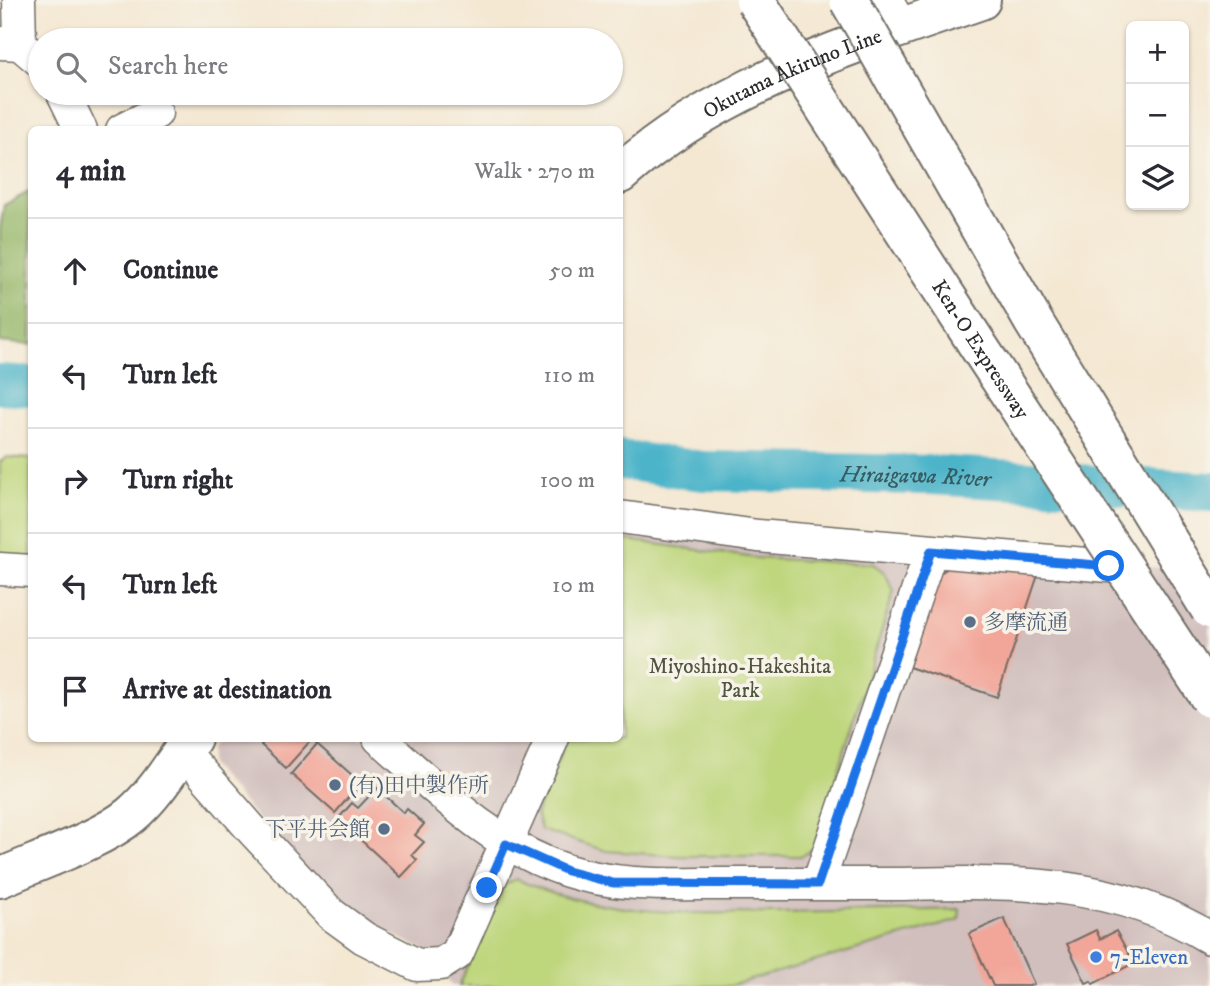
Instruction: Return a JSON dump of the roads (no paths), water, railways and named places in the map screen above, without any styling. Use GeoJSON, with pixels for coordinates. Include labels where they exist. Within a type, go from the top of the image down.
{"type":"FeatureCollection","features":[{"type":"Feature","properties":{"kind":"main road","name":"Ken-O Expressway"},"geometry":{"type":"LineString","coordinates":[[755,0],[1210,698]]}},
{"type":"Feature","properties":{"kind":"main road"},"geometry":{"type":"LineString","coordinates":[[849,0],[1033,321],[1210,609]]}},
{"type":"Feature","properties":{"kind":"main road","name":"Okutama Akiruno Line"},"geometry":{"type":"LineString","coordinates":[[623,172],[704,113],[744,90],[840,48],[894,13],[981,0]]}},
{"type":"Feature","properties":{"kind":"main road"},"geometry":{"type":"LineString","coordinates":[[0,878],[115,826],[132,814],[179,749]]}},
{"type":"Feature","properties":{"kind":"street"},"geometry":{"type":"LineString","coordinates":[[19,0],[20,49]]}},
{"type":"Feature","properties":{"kind":"street"},"geometry":{"type":"LineString","coordinates":[[69,105],[79,126]]}},
{"type":"Feature","properties":{"kind":"street"},"geometry":{"type":"LineString","coordinates":[[130,126],[156,113]]}},
{"type":"Feature","properties":{"kind":"street"},"geometry":{"type":"LineString","coordinates":[[623,517],[758,536],[1109,566]]}},
{"type":"Feature","properties":{"kind":"street"},"geometry":{"type":"LineString","coordinates":[[818,884],[931,551]]}},
{"type":"Feature","properties":{"kind":"street"},"geometry":{"type":"LineString","coordinates":[[0,569],[28,571]]}},
{"type":"Feature","properties":{"kind":"street"},"geometry":{"type":"LineString","coordinates":[[383,742],[462,812],[506,844],[567,871],[613,883],[972,883],[1058,887],[1100,892],[1142,904],[1183,921],[1210,938]]}},
{"type":"Feature","properties":{"kind":"street"},"geometry":{"type":"LineString","coordinates":[[179,749],[331,914],[364,938],[417,965],[441,964],[457,954],[551,742]]}},
{"type":"Feature","properties":{"kind":"waterway","name":"Hiraigawa River"},"geometry":{"type":"LineString","coordinates":[[0,384],[28,386]]}},
{"type":"Feature","properties":{"kind":"waterway","name":"Hiraigawa River"},"geometry":{"type":"LineString","coordinates":[[623,460],[703,471],[932,475],[1210,492]]}},
{"type":"Feature","properties":{"kind":"place","name":"多摩流通"},"geometry":{"type":"Point","coordinates":[970,622]}},
{"type":"Feature","properties":{"kind":"place","name":"(有)田中製作所"},"geometry":{"type":"Point","coordinates":[335,785]}},
{"type":"Feature","properties":{"kind":"place","name":"下平井会館"},"geometry":{"type":"Point","coordinates":[384,829]}},
{"type":"Feature","properties":{"kind":"place","name":"7-Eleven"},"geometry":{"type":"Point","coordinates":[1096,957]}},
{"type":"Feature","properties":{"kind":"park label","name":"Miyoshino-Hakeshita Park"},"geometry":{"type":"Point","coordinates":[740,678]}}]}
